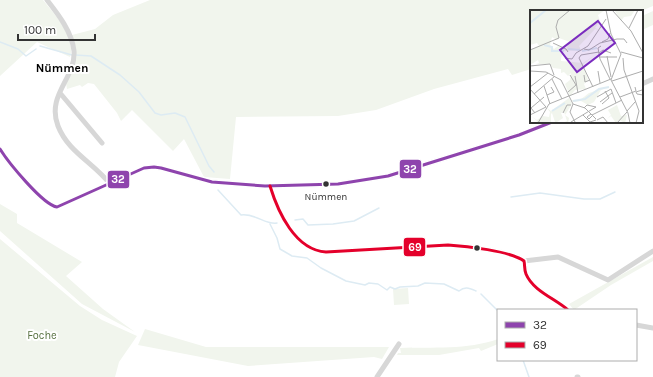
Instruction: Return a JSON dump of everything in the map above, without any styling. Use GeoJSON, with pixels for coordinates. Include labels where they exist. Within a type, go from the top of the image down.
{"type":"FeatureCollection","features":[{"type":"Feature","properties":{"kind":"street"},"geometry":{"type":"LineString","coordinates":[[47,0],[67,30],[74,54],[55,103],[54,111],[62,135],[72,149],[104,175],[110,184]]}},
{"type":"Feature","properties":{"kind":"street"},"geometry":{"type":"LineString","coordinates":[[643,84],[653,79]]}},
{"type":"Feature","properties":{"kind":"street"},"geometry":{"type":"LineString","coordinates":[[60,93],[102,143]]}},
{"type":"Feature","properties":{"kind":"street"},"geometry":{"type":"LineString","coordinates":[[0,149],[20,174],[50,204],[60,206],[144,168],[154,166],[212,182],[270,186],[338,184],[388,176],[519,135],[549,123]]}},
{"type":"Feature","properties":{"kind":"street"},"geometry":{"type":"LineString","coordinates":[[270,186],[287,224],[300,241],[314,250],[326,252],[448,245],[472,247],[519,258],[524,261],[558,257],[608,280],[653,251]]}},
{"type":"Feature","properties":{"kind":"street"},"geometry":{"type":"LineString","coordinates":[[524,261],[525,271],[528,278],[550,298],[566,309]]}},
{"type":"Feature","properties":{"kind":"street"},"geometry":{"type":"LineString","coordinates":[[637,325],[653,328]]}},
{"type":"Feature","properties":{"kind":"street"},"geometry":{"type":"LineString","coordinates":[[377,377],[399,344]]}},
{"type":"Feature","properties":{"kind":"green space"},"geometry":{"type":"Polygon","coordinates":[[[0,0],[43,0],[58,19],[67,34],[71,49],[70,57],[37,42],[0,76],[0,0]]]}},
{"type":"Feature","properties":{"kind":"green space"},"geometry":{"type":"Polygon","coordinates":[[[150,0],[653,0],[653,6],[643,10],[530,10],[530,69],[512,75],[508,69],[434,89],[376,110],[338,116],[236,117],[230,179],[204,177],[184,139],[173,151],[132,110],[121,121],[117,113],[94,84],[88,83],[82,87],[80,85],[67,89],[66,83],[72,66],[72,35],[95,29],[113,15],[150,0]]]}},
{"type":"Feature","properties":{"kind":"green space"},"geometry":{"type":"Polygon","coordinates":[[[653,11],[653,25],[643,30],[643,16],[653,11]]]}},
{"type":"Feature","properties":{"kind":"green space"},"geometry":{"type":"Polygon","coordinates":[[[0,204],[17,214],[17,223],[82,262],[66,276],[103,309],[135,332],[82,304],[0,231],[0,204]]]}},
{"type":"Feature","properties":{"kind":"green space","name":"Foche"},"geometry":{"type":"Polygon","coordinates":[[[0,239],[80,306],[102,320],[137,336],[119,362],[115,377],[0,377],[0,239]]]}},
{"type":"Feature","properties":{"kind":"green space"},"geometry":{"type":"Polygon","coordinates":[[[653,257],[653,261],[611,285],[575,309],[573,309],[569,304],[653,257]]]}},
{"type":"Feature","properties":{"kind":"green space"},"geometry":{"type":"Polygon","coordinates":[[[408,288],[409,304],[394,305],[393,289],[408,288]]]}},
{"type":"Feature","properties":{"kind":"green space"},"geometry":{"type":"Polygon","coordinates":[[[145,329],[206,347],[389,347],[382,359],[374,357],[248,366],[138,345],[145,329]]]}},
{"type":"Feature","properties":{"kind":"green space"},"geometry":{"type":"Polygon","coordinates":[[[497,339],[497,344],[481,351],[479,348],[439,355],[397,355],[398,353],[401,353],[400,348],[437,348],[486,343],[497,339]]]}},
{"type":"Feature","properties":{"kind":"waterway"},"geometry":{"type":"LineString","coordinates":[[0,42],[18,49],[26,56],[36,49]]}},
{"type":"Feature","properties":{"kind":"waterway"},"geometry":{"type":"LineString","coordinates":[[40,46],[72,55]]}},
{"type":"Feature","properties":{"kind":"waterway"},"geometry":{"type":"LineString","coordinates":[[75,55],[91,56],[120,75],[139,92],[155,113],[161,115],[175,113],[185,117],[209,166],[214,172]]}},
{"type":"Feature","properties":{"kind":"waterway"},"geometry":{"type":"LineString","coordinates":[[218,190],[241,215],[277,223]]}},
{"type":"Feature","properties":{"kind":"waterway"},"geometry":{"type":"LineString","coordinates":[[511,197],[540,193],[584,199],[600,199],[615,192]]}},
{"type":"Feature","properties":{"kind":"waterway"},"geometry":{"type":"LineString","coordinates":[[295,220],[303,219],[308,225],[333,224],[354,221],[379,208]]}},
{"type":"Feature","properties":{"kind":"waterway"},"geometry":{"type":"LineString","coordinates":[[270,224],[277,238],[280,249],[292,256],[307,258],[321,268],[346,281],[365,285],[369,283],[378,284],[387,290],[390,287],[395,289],[400,287],[418,286],[425,283],[444,284],[459,291],[463,288],[476,291]]}},
{"type":"Feature","properties":{"kind":"waterway"},"geometry":{"type":"LineString","coordinates":[[481,294],[497,310]]}},
{"type":"Feature","properties":{"kind":"waterway"},"geometry":{"type":"LineString","coordinates":[[523,361],[529,377]]}},
{"type":"Feature","properties":{"kind":"transit line","name":"32"},"geometry":{"type":"LineString","coordinates":[[0,149],[18,173],[35,191],[43,199],[57,207],[144,168],[154,167],[212,182],[265,186],[338,184],[388,176],[519,135],[549,123]]}},
{"type":"Feature","properties":{"kind":"transit line","name":"69"},"geometry":{"type":"LineString","coordinates":[[270,186],[273,196],[289,228],[305,244],[315,250],[326,252],[448,245],[509,254],[524,261],[526,274],[529,280],[539,290],[567,309]]}},
{"type":"Feature","properties":{"kind":"place","name":"Nümmen"},"geometry":{"type":"Point","coordinates":[326,184]}},
{"type":"Feature","properties":{"kind":"district","name":"Nümmen"},"geometry":{"type":"Point","coordinates":[62,68]}}]}
